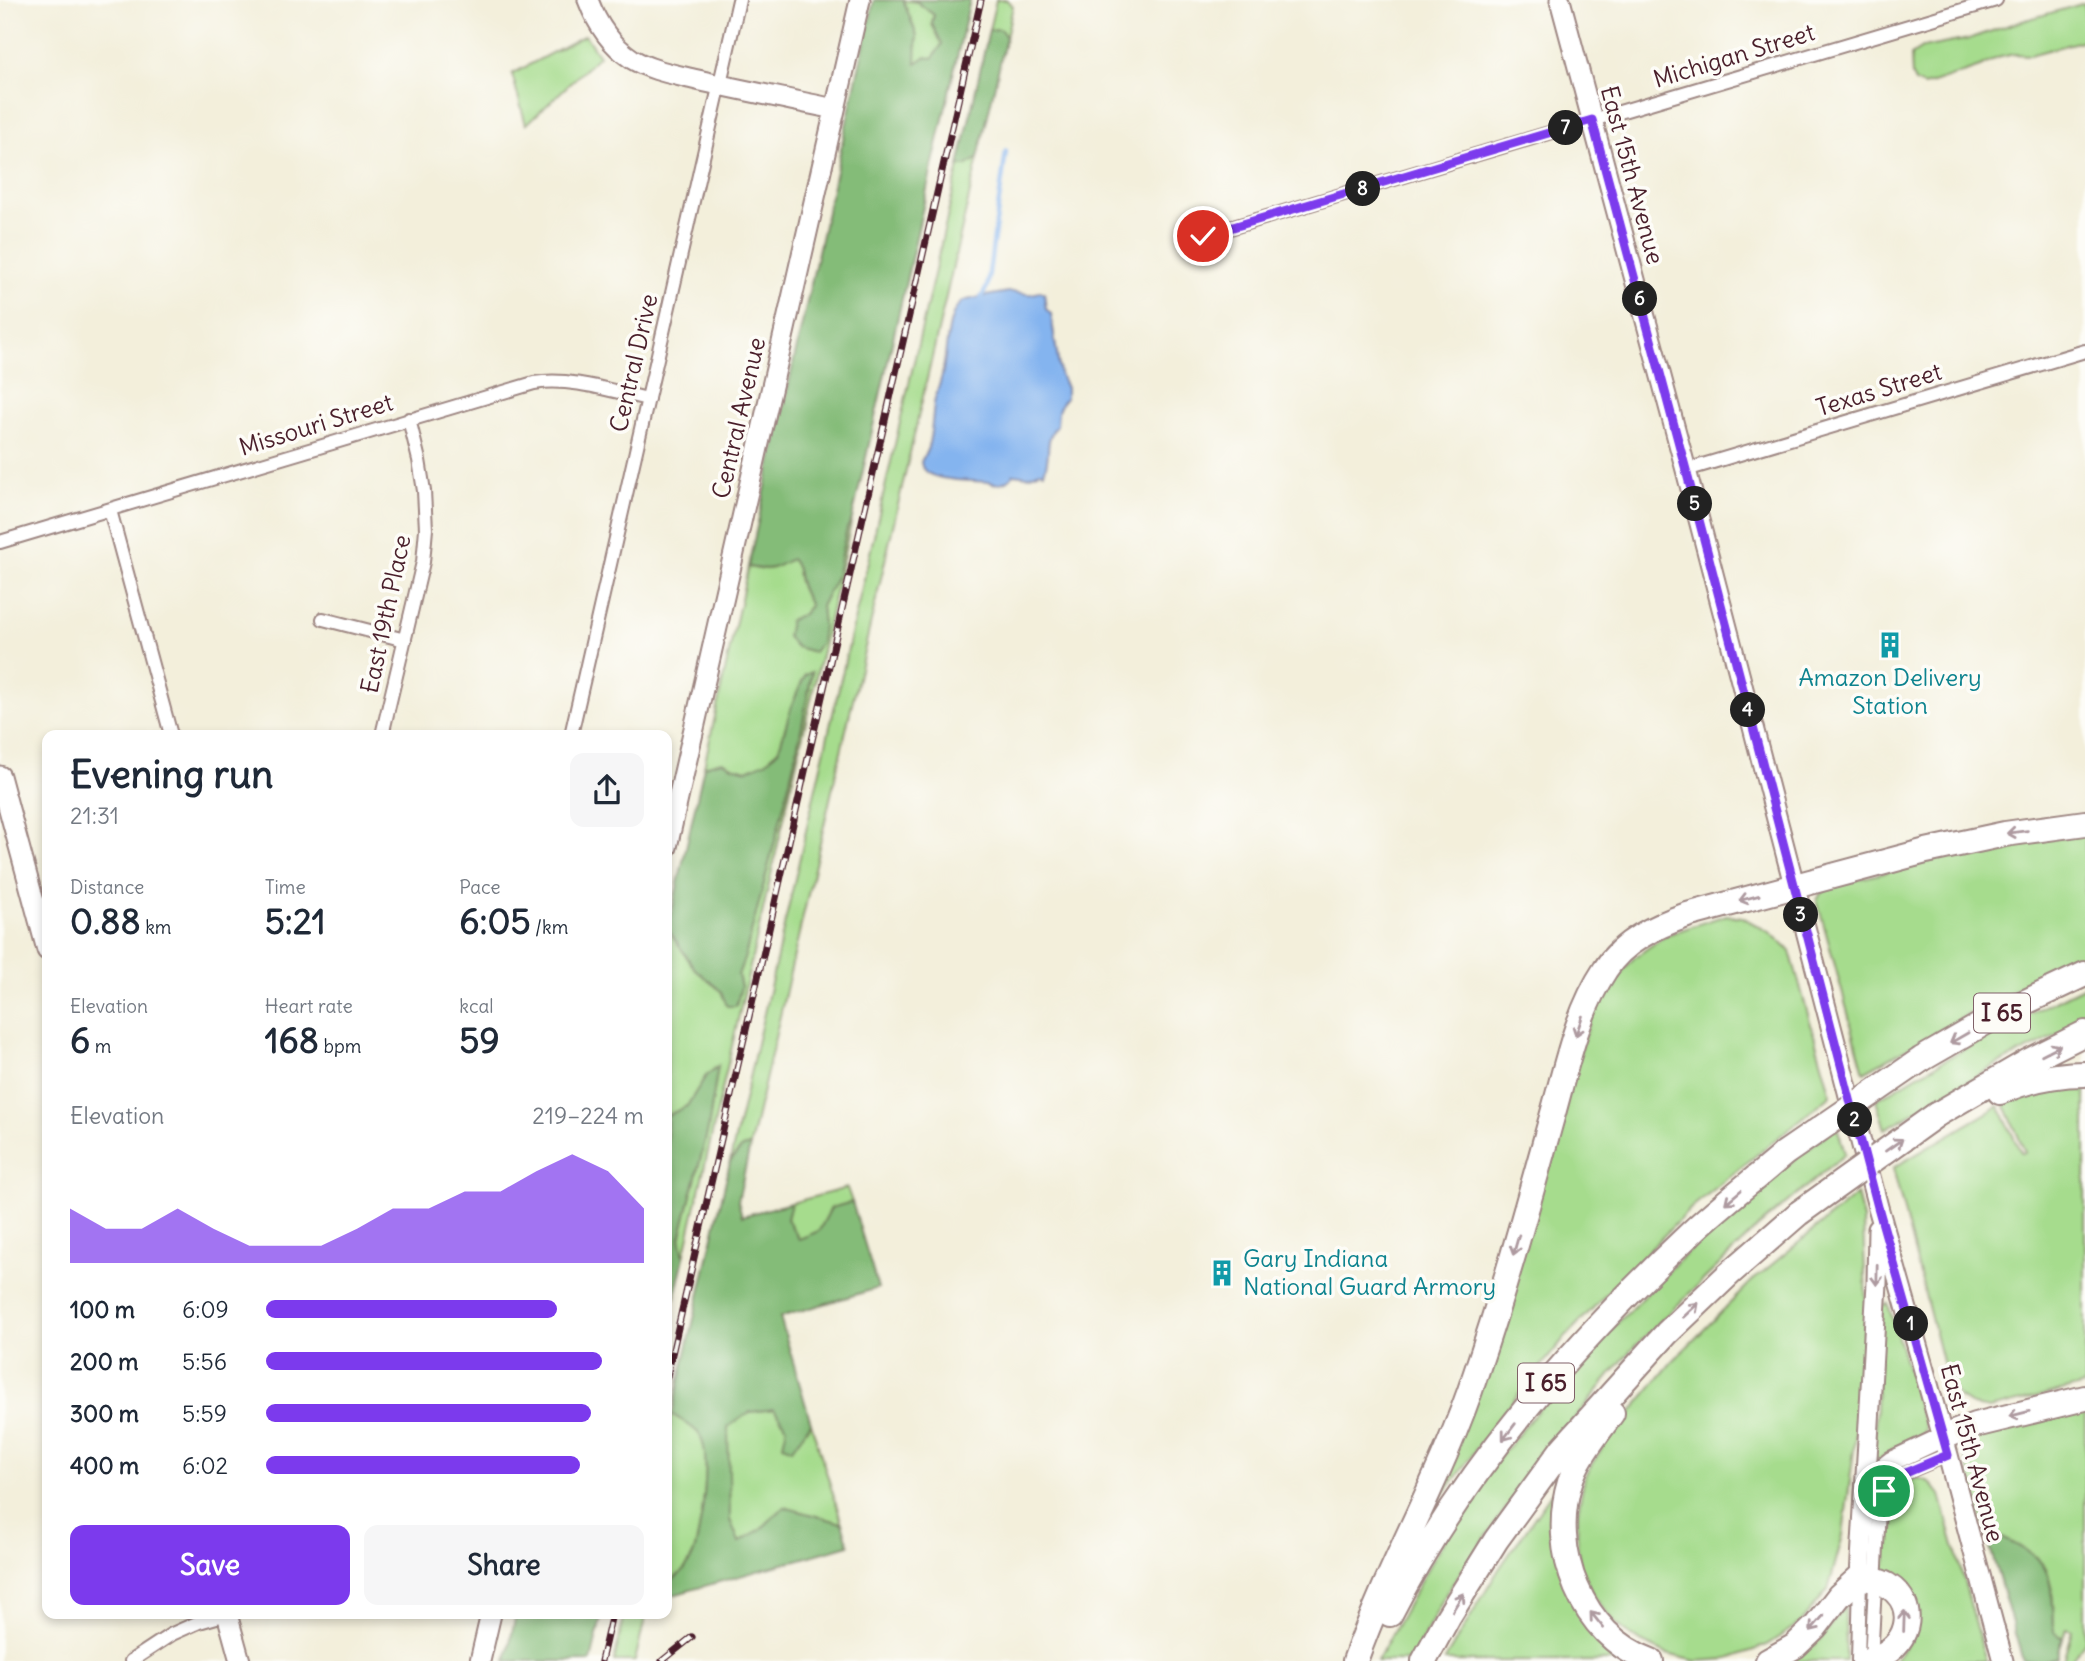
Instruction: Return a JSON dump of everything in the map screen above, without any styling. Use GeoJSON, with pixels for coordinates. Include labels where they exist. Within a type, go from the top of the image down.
{"type":"FeatureCollection","features":[{"type":"Feature","properties":{"kind":"highway"},"geometry":{"type":"LineString","coordinates":[[1355,1661],[1371,1617],[1427,1497],[1476,1375],[1573,1045],[1590,996],[1606,967],[1630,943],[1657,926],[1687,915],[1926,851],[1992,836],[2085,823]]}},
{"type":"Feature","properties":{"kind":"highway","name":"I 65"},"geometry":{"type":"LineString","coordinates":[[1366,1661],[1412,1570],[1469,1485],[1538,1392],[1631,1291],[1694,1230],[1785,1153],[1922,1059],[1998,1016],[2085,974]]}},
{"type":"Feature","properties":{"kind":"highway","name":"I 65"},"geometry":{"type":"LineString","coordinates":[[1424,1661],[1496,1540],[1563,1448],[1667,1333],[1729,1274],[1799,1213],[1942,1111],[2027,1062],[2085,1033]]}},
{"type":"Feature","properties":{"kind":"highway"},"geometry":{"type":"LineString","coordinates":[[1942,1111],[2040,1078],[2085,1074]]}},
{"type":"Feature","properties":{"kind":"highway"},"geometry":{"type":"LineString","coordinates":[[1651,1661],[1639,1657],[1610,1636],[1585,1605],[1570,1571],[1563,1539],[1564,1508],[1570,1479],[1590,1445],[1667,1333]]}},
{"type":"Feature","properties":{"kind":"highway"},"geometry":{"type":"LineString","coordinates":[[1946,1446],[1975,1425],[2085,1398]]}},
{"type":"Feature","properties":{"kind":"highway"},"geometry":{"type":"LineString","coordinates":[[1768,1661],[1795,1646],[1816,1626],[1839,1596],[1868,1579],[1894,1590],[1901,1599],[1907,1621],[1899,1642],[1892,1650],[1867,1660]]}},
{"type":"Feature","properties":{"kind":"street"},"geometry":{"type":"LineString","coordinates":[[588,0],[598,24],[633,60],[659,70],[720,85],[835,109]]}},
{"type":"Feature","properties":{"kind":"street","name":"Central Drive"},"geometry":{"type":"LineString","coordinates":[[572,730],[739,0]]}},
{"type":"Feature","properties":{"kind":"street","name":"Central Avenue"},"geometry":{"type":"LineString","coordinates":[[672,825],[860,0]]}},
{"type":"Feature","properties":{"kind":"street","name":"East 15th Avenue"},"geometry":{"type":"LineString","coordinates":[[1560,0],[1686,470],[1878,1207],[1946,1446],[2003,1661]]}},
{"type":"Feature","properties":{"kind":"street","name":"Michigan Street"},"geometry":{"type":"LineString","coordinates":[[1203,236],[1996,0]]}},
{"type":"Feature","properties":{"kind":"street","name":"Texas Street"},"geometry":{"type":"LineString","coordinates":[[1686,470],[2085,351]]}},
{"type":"Feature","properties":{"kind":"street","name":"Missouri Street"},"geometry":{"type":"LineString","coordinates":[[0,542],[542,381],[570,383],[648,399]]}},
{"type":"Feature","properties":{"kind":"street","name":"East 19th Place"},"geometry":{"type":"LineString","coordinates":[[383,730],[423,562],[426,529],[424,491],[409,419]]}},
{"type":"Feature","properties":{"kind":"street"},"geometry":{"type":"LineString","coordinates":[[110,510],[170,730]]}},
{"type":"Feature","properties":{"kind":"street"},"geometry":{"type":"LineString","coordinates":[[323,619],[405,640]]}},
{"type":"Feature","properties":{"kind":"street"},"geometry":{"type":"LineString","coordinates":[[0,776],[42,931]]}},
{"type":"Feature","properties":{"kind":"street"},"geometry":{"type":"LineString","coordinates":[[1867,1660],[1865,1493],[1877,1283],[1878,1207]]}},
{"type":"Feature","properties":{"kind":"street"},"geometry":{"type":"LineString","coordinates":[[1865,1493],[1878,1472],[1892,1461],[1946,1446]]}},
{"type":"Feature","properties":{"kind":"street"},"geometry":{"type":"LineString","coordinates":[[1868,1579],[1879,1509],[1891,1479],[1946,1446]]}},
{"type":"Feature","properties":{"kind":"street"},"geometry":{"type":"LineString","coordinates":[[131,1661],[172,1634],[210,1619]]}},
{"type":"Feature","properties":{"kind":"street"},"geometry":{"type":"LineString","coordinates":[[228,1619],[240,1661]]}},
{"type":"Feature","properties":{"kind":"street"},"geometry":{"type":"LineString","coordinates":[[480,1661],[490,1619]]}},
{"type":"Feature","properties":{"kind":"green space"},"geometry":{"type":"Polygon","coordinates":[[[874,0],[903,0],[917,36],[916,63],[925,57],[933,58],[942,44],[932,24],[934,15],[910,0],[970,0],[852,519],[847,528],[835,580],[821,606],[821,642],[814,652],[796,647],[787,637],[790,620],[802,615],[810,606],[797,568],[791,559],[771,568],[748,567],[874,0]]]}},
{"type":"Feature","properties":{"kind":"green space"},"geometry":{"type":"Polygon","coordinates":[[[903,0],[917,2],[934,15],[932,24],[943,44],[933,58],[915,63],[917,36],[903,0]]]}},
{"type":"Feature","properties":{"kind":"green space"},"geometry":{"type":"Polygon","coordinates":[[[996,0],[1008,0],[1013,6],[1006,37],[1000,29],[989,30],[996,0]]]}},
{"type":"Feature","properties":{"kind":"green space"},"geometry":{"type":"Polygon","coordinates":[[[2085,3],[2085,40],[2030,55],[2014,54],[1997,58],[1980,67],[1924,86],[1915,82],[1912,76],[1911,55],[1922,48],[1969,39],[2085,3]]]}},
{"type":"Feature","properties":{"kind":"green space"},"geometry":{"type":"Polygon","coordinates":[[[1000,29],[1006,37],[978,158],[966,166],[959,166],[989,30],[1000,29]]]}},
{"type":"Feature","properties":{"kind":"green space"},"geometry":{"type":"Polygon","coordinates":[[[585,35],[599,56],[526,125],[512,74],[585,35]]]}},
{"type":"Feature","properties":{"kind":"green space"},"geometry":{"type":"Polygon","coordinates":[[[978,158],[750,1146],[742,1148],[730,1161],[959,166],[978,158]]]}},
{"type":"Feature","properties":{"kind":"green space"},"geometry":{"type":"Polygon","coordinates":[[[852,519],[684,1257],[680,1239],[708,1129],[718,1066],[706,1076],[687,1106],[672,1114],[672,935],[695,969],[721,991],[727,1005],[741,987],[738,975],[782,815],[812,673],[805,675],[792,705],[779,749],[767,762],[747,770],[722,761],[704,766],[748,567],[771,568],[791,558],[810,606],[802,615],[790,620],[823,626],[821,606],[835,580],[847,528],[852,519]]]}},
{"type":"Feature","properties":{"kind":"green space"},"geometry":{"type":"Polygon","coordinates":[[[812,672],[782,815],[738,975],[741,987],[736,1006],[727,1006],[721,991],[695,969],[672,935],[672,911],[704,766],[722,761],[747,770],[767,761],[779,749],[792,705],[805,675],[812,672]]]}},
{"type":"Feature","properties":{"kind":"green space"},"geometry":{"type":"Polygon","coordinates":[[[2085,834],[2085,956],[1993,1001],[1864,1072],[1817,900],[1821,893],[1832,886],[1969,851],[2085,834]]]}},
{"type":"Feature","properties":{"kind":"green space"},"geometry":{"type":"Polygon","coordinates":[[[1726,915],[1742,917],[1771,933],[1790,951],[1831,1095],[1692,1207],[1566,1336],[1497,1420],[1433,1509],[1590,1021],[1603,993],[1634,958],[1666,935],[1726,915]]]}},
{"type":"Feature","properties":{"kind":"green space"},"geometry":{"type":"Polygon","coordinates":[[[2085,986],[2085,1022],[1998,1064],[1885,1129],[1876,1100],[1979,1041],[2085,986]]]}},
{"type":"Feature","properties":{"kind":"green space"},"geometry":{"type":"Polygon","coordinates":[[[718,1066],[708,1129],[680,1238],[684,1257],[672,1309],[672,1114],[687,1106],[706,1076],[718,1066]]]}},
{"type":"Feature","properties":{"kind":"green space"},"geometry":{"type":"Polygon","coordinates":[[[2054,1087],[2085,1088],[2085,1385],[1990,1409],[1973,1406],[1959,1397],[1947,1381],[1893,1168],[1999,1106],[2021,1153],[2025,1152],[2004,1103],[2017,1096],[2054,1087]]]}},
{"type":"Feature","properties":{"kind":"green space"},"geometry":{"type":"Polygon","coordinates":[[[1837,1126],[1845,1154],[1758,1227],[1630,1351],[1536,1466],[1447,1592],[1411,1661],[1377,1661],[1432,1560],[1482,1479],[1563,1379],[1679,1260],[1757,1188],[1837,1126]]]}},
{"type":"Feature","properties":{"kind":"green space"},"geometry":{"type":"Polygon","coordinates":[[[750,1146],[738,1201],[742,1216],[791,1203],[787,1219],[799,1239],[819,1231],[831,1208],[852,1202],[878,1288],[780,1317],[811,1423],[792,1449],[783,1445],[787,1427],[774,1409],[750,1412],[728,1427],[730,1520],[739,1542],[761,1529],[784,1507],[842,1523],[849,1545],[672,1595],[672,1580],[686,1568],[695,1546],[702,1514],[705,1458],[699,1434],[672,1414],[730,1162],[742,1148],[750,1146]]]}},
{"type":"Feature","properties":{"kind":"green space"},"geometry":{"type":"Polygon","coordinates":[[[847,1188],[852,1202],[831,1208],[819,1231],[799,1240],[787,1219],[791,1203],[847,1188]]]}},
{"type":"Feature","properties":{"kind":"green space"},"geometry":{"type":"Polygon","coordinates":[[[1857,1194],[1863,1220],[1866,1303],[1855,1441],[1843,1535],[1828,1590],[1800,1623],[1765,1646],[1728,1659],[1696,1661],[1667,1654],[1638,1641],[1614,1622],[1593,1595],[1580,1567],[1577,1543],[1578,1511],[1585,1475],[1604,1445],[1671,1363],[1751,1282],[1857,1194]]]}},
{"type":"Feature","properties":{"kind":"green space"},"geometry":{"type":"Polygon","coordinates":[[[1888,1304],[1925,1429],[1920,1438],[1894,1448],[1880,1459],[1873,1458],[1882,1305],[1888,1304]]]}},
{"type":"Feature","properties":{"kind":"green space"},"geometry":{"type":"Polygon","coordinates":[[[774,1409],[787,1427],[801,1434],[811,1423],[842,1523],[784,1507],[761,1529],[739,1542],[730,1520],[727,1427],[750,1412],[774,1409]]]}},
{"type":"Feature","properties":{"kind":"green space"},"geometry":{"type":"Polygon","coordinates":[[[2085,1409],[2085,1641],[2070,1661],[2063,1661],[2072,1630],[2066,1628],[2063,1638],[2054,1632],[2052,1596],[2046,1569],[2031,1553],[1985,1530],[1965,1458],[1968,1446],[1978,1436],[2085,1409]]]}},
{"type":"Feature","properties":{"kind":"green space"},"geometry":{"type":"Polygon","coordinates":[[[672,1414],[699,1434],[705,1458],[702,1514],[692,1557],[681,1573],[672,1580],[672,1414]]]}},
{"type":"Feature","properties":{"kind":"green space"},"geometry":{"type":"Polygon","coordinates":[[[1918,1478],[1930,1482],[1940,1495],[1986,1661],[1893,1661],[1912,1638],[1882,1572],[1886,1510],[1892,1496],[1906,1481],[1918,1478]]]}},
{"type":"Feature","properties":{"kind":"green space"},"geometry":{"type":"Polygon","coordinates":[[[1559,1482],[1553,1529],[1625,1661],[1444,1661],[1499,1569],[1559,1482]]]}},
{"type":"Feature","properties":{"kind":"green space"},"geometry":{"type":"Polygon","coordinates":[[[1985,1530],[2030,1553],[2045,1569],[2052,1596],[2054,1632],[2063,1638],[2057,1657],[2043,1661],[2023,1661],[1985,1530]]]}},
{"type":"Feature","properties":{"kind":"green space"},"geometry":{"type":"Polygon","coordinates":[[[1845,1606],[1846,1661],[1792,1661],[1820,1640],[1845,1606]]]}},
{"type":"Feature","properties":{"kind":"green space"},"geometry":{"type":"Polygon","coordinates":[[[515,1619],[601,1619],[591,1661],[506,1661],[515,1619]]]}},
{"type":"Feature","properties":{"kind":"green space"},"geometry":{"type":"Polygon","coordinates":[[[624,1619],[645,1619],[635,1661],[614,1661],[624,1619]]]}},
{"type":"Feature","properties":{"kind":"water"},"geometry":{"type":"Polygon","coordinates":[[[1040,291],[1044,293],[1046,309],[1051,314],[1060,374],[1066,388],[1066,398],[1059,407],[1057,425],[1050,437],[1044,472],[1028,476],[1014,474],[1006,481],[996,483],[947,479],[926,472],[921,462],[927,451],[949,326],[956,308],[962,302],[977,298],[1009,292],[1028,294],[1040,291]]]}},
{"type":"Feature","properties":{"kind":"waterway"},"geometry":{"type":"LineString","coordinates":[[981,298],[987,287],[1006,151]]}},
{"type":"Feature","properties":{"kind":"railway"},"geometry":{"type":"LineString","coordinates":[[672,1354],[981,0]]}},
{"type":"Feature","properties":{"kind":"railway"},"geometry":{"type":"LineString","coordinates":[[601,1661],[611,1619]]}},
{"type":"Feature","properties":{"kind":"railway"},"geometry":{"type":"LineString","coordinates":[[662,1661],[692,1637]]}},
{"type":"Feature","properties":{"kind":"place","name":"Amazon Delivery Station"},"geometry":{"type":"Point","coordinates":[1890,645]}},
{"type":"Feature","properties":{"kind":"place","name":"Gary Indiana National Guard Armory"},"geometry":{"type":"Point","coordinates":[1222,1273]}},
{"type":"Feature","properties":{"kind":"route"},"geometry":{"type":"LineString","coordinates":[[1203,236],[1592,120],[1878,1207],[1948,1455],[1891,1479],[1884,1491]]}}]}
